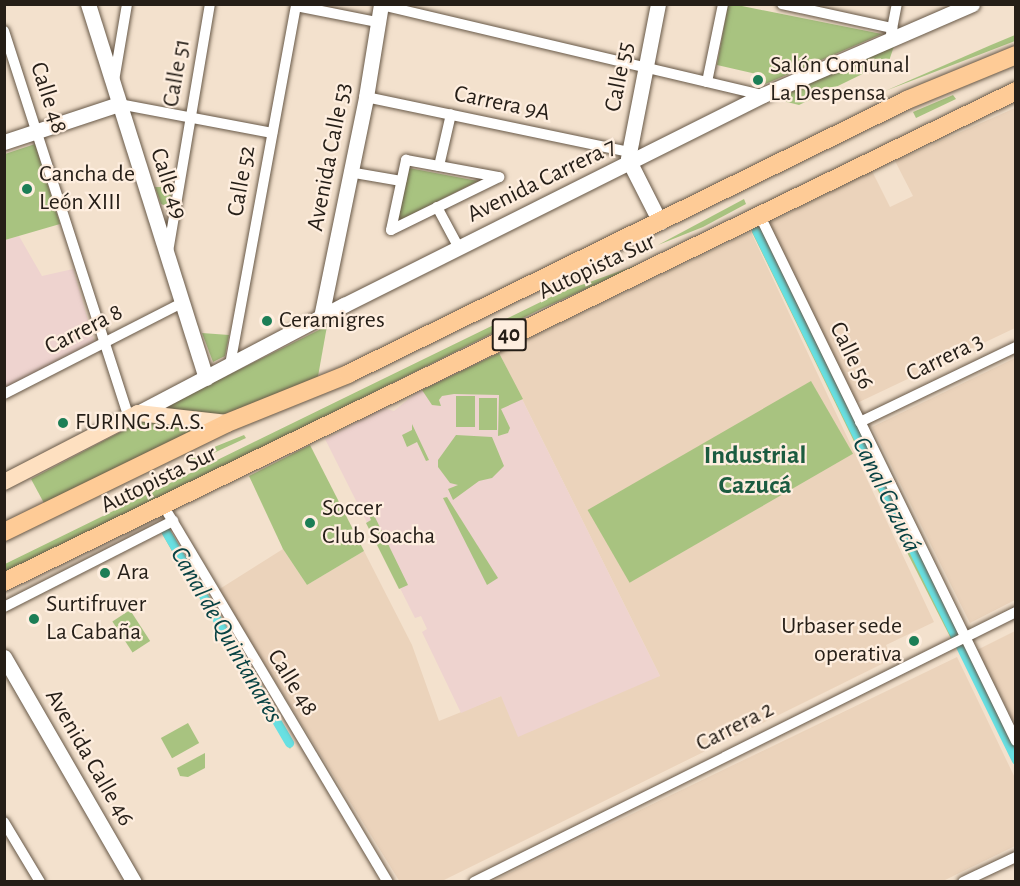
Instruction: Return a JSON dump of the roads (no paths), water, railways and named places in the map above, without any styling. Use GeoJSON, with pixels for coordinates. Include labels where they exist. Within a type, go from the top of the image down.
{"type":"FeatureCollection","features":[{"type":"Feature","properties":{"kind":"highway","name":"Autopista Sur"},"geometry":{"type":"LineString","coordinates":[[4,531],[227,423],[348,374],[907,100],[1016,55]]}},
{"type":"Feature","properties":{"kind":"highway","name":"Autopista Sur"},"geometry":{"type":"LineString","coordinates":[[4,582],[1016,91]]}},
{"type":"Feature","properties":{"kind":"main road"},"geometry":{"type":"LineString","coordinates":[[133,415],[227,423]]}},
{"type":"Feature","properties":{"kind":"main road","name":"Avenida Carrera 7"},"geometry":{"type":"LineString","coordinates":[[4,482],[133,415]]}},
{"type":"Feature","properties":{"kind":"street","name":"Calle 49"},"geometry":{"type":"LineString","coordinates":[[88,4],[206,378]]}},
{"type":"Feature","properties":{"kind":"street"},"geometry":{"type":"LineString","coordinates":[[113,85],[127,4]]}},
{"type":"Feature","properties":{"kind":"street","name":"Calle 51"},"geometry":{"type":"LineString","coordinates":[[167,255],[210,4]]}},
{"type":"Feature","properties":{"kind":"street","name":"Calle 55"},"geometry":{"type":"LineString","coordinates":[[629,158],[658,4]]}},
{"type":"Feature","properties":{"kind":"street"},"geometry":{"type":"LineString","coordinates":[[707,82],[723,4]]}},
{"type":"Feature","properties":{"kind":"street"},"geometry":{"type":"LineString","coordinates":[[782,4],[891,33],[897,4]]}},
{"type":"Feature","properties":{"kind":"street","name":"Avenida Carrera 7"},"geometry":{"type":"LineString","coordinates":[[133,415],[629,158],[891,33],[972,4]]}},
{"type":"Feature","properties":{"kind":"street"},"geometry":{"type":"LineString","coordinates":[[296,5],[377,22]]}},
{"type":"Feature","properties":{"kind":"street","name":"Calle 52"},"geometry":{"type":"LineString","coordinates":[[230,365],[296,5]]}},
{"type":"Feature","properties":{"kind":"street"},"geometry":{"type":"LineString","coordinates":[[381,5],[764,95]]}},
{"type":"Feature","properties":{"kind":"street","name":"Avenida Calle 53"},"geometry":{"type":"LineString","coordinates":[[321,317],[366,97],[381,5]]}},
{"type":"Feature","properties":{"kind":"street","name":"Calle 48"},"geometry":{"type":"LineString","coordinates":[[4,30],[105,343],[133,415]]}},
{"type":"Feature","properties":{"kind":"street","name":"Carrera 9A"},"geometry":{"type":"LineString","coordinates":[[366,97],[451,114],[629,158]]}},
{"type":"Feature","properties":{"kind":"street"},"geometry":{"type":"LineString","coordinates":[[4,142],[119,104],[272,133]]}},
{"type":"Feature","properties":{"kind":"street"},"geometry":{"type":"LineString","coordinates":[[439,166],[451,114]]}},
{"type":"Feature","properties":{"kind":"street"},"geometry":{"type":"LineString","coordinates":[[629,158],[660,222]]}},
{"type":"Feature","properties":{"kind":"street"},"geometry":{"type":"LineString","coordinates":[[406,160],[439,166],[500,177],[391,230],[406,160]]}},
{"type":"Feature","properties":{"kind":"street"},"geometry":{"type":"LineString","coordinates":[[349,172],[401,181]]}},
{"type":"Feature","properties":{"kind":"street"},"geometry":{"type":"LineString","coordinates":[[437,207],[459,248]]}},
{"type":"Feature","properties":{"kind":"street","name":"Calle 56"},"geometry":{"type":"LineString","coordinates":[[759,216],[860,422],[960,640],[1016,741]]}},
{"type":"Feature","properties":{"kind":"street","name":"Carrera 8"},"geometry":{"type":"LineString","coordinates":[[4,394],[182,303]]}},
{"type":"Feature","properties":{"kind":"street","name":"Carrera 3"},"geometry":{"type":"LineString","coordinates":[[860,422],[1016,347]]}},
{"type":"Feature","properties":{"kind":"street","name":"Calle 48"},"geometry":{"type":"LineString","coordinates":[[163,505],[388,882]]}},
{"type":"Feature","properties":{"kind":"street"},"geometry":{"type":"LineString","coordinates":[[4,607],[173,521]]}},
{"type":"Feature","properties":{"kind":"street","name":"Carrera 2"},"geometry":{"type":"LineString","coordinates":[[474,882],[1016,612]]}},
{"type":"Feature","properties":{"kind":"street","name":"Avenida Calle 46"},"geometry":{"type":"LineString","coordinates":[[4,657],[128,879]]}},
{"type":"Feature","properties":{"kind":"street"},"geometry":{"type":"LineString","coordinates":[[4,822],[40,882]]}},
{"type":"Feature","properties":{"kind":"street"},"geometry":{"type":"LineString","coordinates":[[963,882],[1016,857]]}},
{"type":"Feature","properties":{"kind":"waterway","name":"Canal Cazucá"},"geometry":{"type":"LineString","coordinates":[[756,230],[1016,760]]}},
{"type":"Feature","properties":{"kind":"waterway","name":"Canal de Quintanares"},"geometry":{"type":"LineString","coordinates":[[163,527],[289,743]]}},
{"type":"Feature","properties":{"kind":"place","name":"Salón Comunal La Despensa"},"geometry":{"type":"Point","coordinates":[758,80]}},
{"type":"Feature","properties":{"kind":"place","name":"Cancha de León XIII"},"geometry":{"type":"Point","coordinates":[27,189]}},
{"type":"Feature","properties":{"kind":"place","name":"Ceramigres"},"geometry":{"type":"Point","coordinates":[267,321]}},
{"type":"Feature","properties":{"kind":"place","name":"FURING S.A.S."},"geometry":{"type":"Point","coordinates":[63,423]}},
{"type":"Feature","properties":{"kind":"place","name":"Soccer Club Soacha"},"geometry":{"type":"Point","coordinates":[310,523]}},
{"type":"Feature","properties":{"kind":"place","name":"Ara"},"geometry":{"type":"Point","coordinates":[105,573]}},
{"type":"Feature","properties":{"kind":"place","name":"Surtifruver La Cabaña"},"geometry":{"type":"Point","coordinates":[34,619]}},
{"type":"Feature","properties":{"kind":"place","name":"Urbaser sede operativa"},"geometry":{"type":"Point","coordinates":[914,641]}},
{"type":"Feature","properties":{"kind":"district","name":"Industrial Cazucá"},"geometry":{"type":"Point","coordinates":[755,471]}}]}
